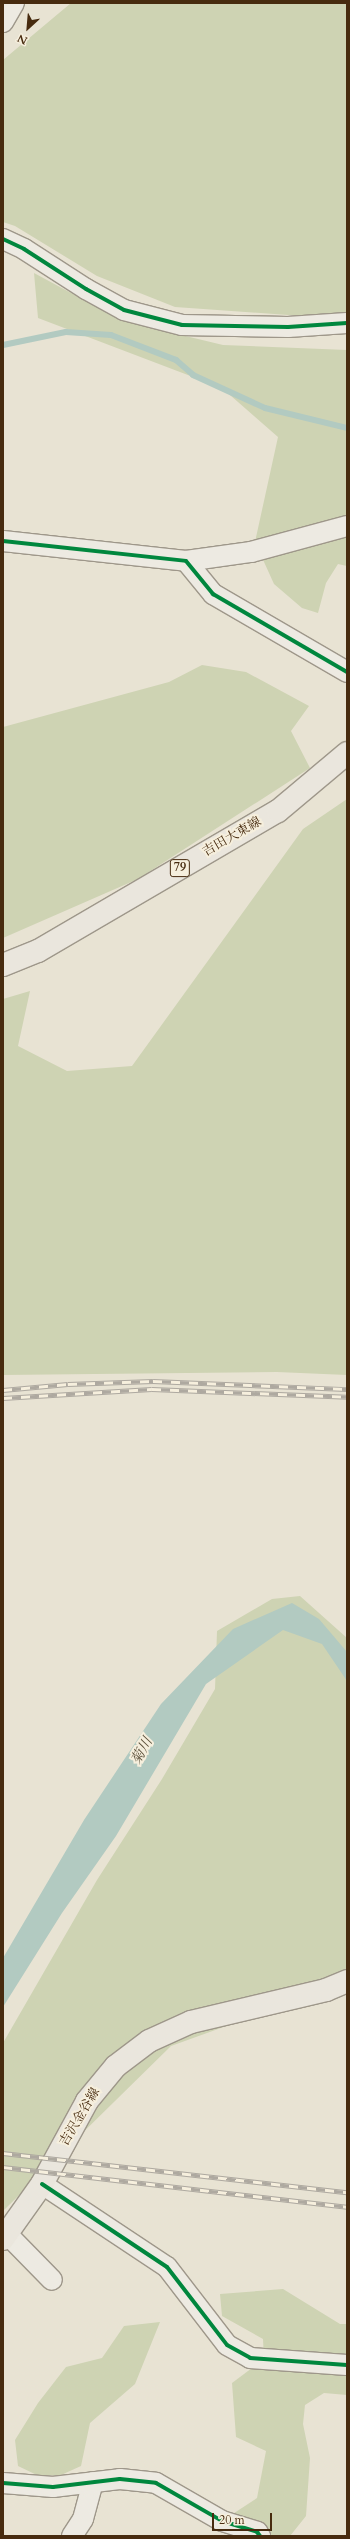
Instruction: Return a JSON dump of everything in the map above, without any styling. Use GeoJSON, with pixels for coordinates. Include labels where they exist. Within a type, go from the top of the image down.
{"type":"FeatureCollection","features":[{"type":"Feature","properties":{"kind":"main road","name":"吉田大東線"},"geometry":{"type":"LineString","coordinates":[[3,965],[38,951],[278,811],[347,753]]}},
{"type":"Feature","properties":{"kind":"main road","name":"吉沢金谷線"},"geometry":{"type":"LineString","coordinates":[[5,2237],[42,2184],[87,2101],[116,2066],[149,2041],[191,2022],[336,1991],[347,1981]]}},
{"type":"Feature","properties":{"kind":"street"},"geometry":{"type":"LineString","coordinates":[[3,22],[14,3]]}},
{"type":"Feature","properties":{"kind":"street"},"geometry":{"type":"LineString","coordinates":[[3,239],[24,249],[86,289],[124,310],[182,325],[288,327],[347,323]]}},
{"type":"Feature","properties":{"kind":"street"},"geometry":{"type":"LineString","coordinates":[[3,541],[186,561],[251,552],[347,526]]}},
{"type":"Feature","properties":{"kind":"street"},"geometry":{"type":"LineString","coordinates":[[186,561],[213,594],[347,672]]}},
{"type":"Feature","properties":{"kind":"street"},"geometry":{"type":"LineString","coordinates":[[42,2184],[167,2267],[227,2345],[250,2358],[347,2365]]}},
{"type":"Feature","properties":{"kind":"street"},"geometry":{"type":"LineString","coordinates":[[5,2237],[52,2280]]}},
{"type":"Feature","properties":{"kind":"street"},"geometry":{"type":"LineString","coordinates":[[3,2483],[53,2487],[120,2479],[156,2483],[222,2521],[257,2532],[260,2536]]}},
{"type":"Feature","properties":{"kind":"street"},"geometry":{"type":"LineString","coordinates":[[72,2536],[83,2519],[93,2482]]}},
{"type":"Feature","properties":{"kind":"green space"},"geometry":{"type":"Polygon","coordinates":[[[71,3],[347,3],[347,316],[288,315],[175,307],[97,276],[15,226],[3,222],[3,60],[71,3]]]}},
{"type":"Feature","properties":{"kind":"green space"},"geometry":{"type":"Polygon","coordinates":[[[34,273],[123,321],[223,345],[347,350],[347,566],[338,564],[326,583],[318,613],[302,608],[274,584],[255,542],[278,437],[222,388],[38,318],[34,273]]]}},
{"type":"Feature","properties":{"kind":"green space"},"geometry":{"type":"Polygon","coordinates":[[[202,665],[246,672],[309,706],[291,731],[310,768],[138,879],[3,938],[3,727],[169,682],[202,665]]]}},
{"type":"Feature","properties":{"kind":"green space"},"geometry":{"type":"Polygon","coordinates":[[[347,799],[347,1375],[277,1372],[3,1375],[3,999],[30,991],[18,1046],[67,1071],[132,1066],[303,829],[347,799]]]}},
{"type":"Feature","properties":{"kind":"green space"},"geometry":{"type":"Polygon","coordinates":[[[300,1596],[347,1638],[347,1992],[326,1990],[171,2046],[3,2211],[3,2043],[97,1880],[162,1779],[215,1689],[217,1631],[272,1599],[300,1596]]]}},
{"type":"Feature","properties":{"kind":"green space"},"geometry":{"type":"Polygon","coordinates":[[[283,2289],[340,2324],[347,2324],[347,2395],[324,2393],[305,2405],[303,2424],[310,2458],[306,2516],[290,2536],[252,2536],[222,2521],[257,2498],[266,2451],[236,2437],[232,2383],[264,2359],[263,2339],[222,2316],[220,2294],[283,2289]]]}},
{"type":"Feature","properties":{"kind":"green space"},"geometry":{"type":"Polygon","coordinates":[[[160,2322],[135,2384],[90,2423],[81,2466],[61,2475],[39,2476],[18,2466],[15,2440],[38,2403],[66,2367],[102,2358],[124,2326],[160,2322]]]}},
{"type":"Feature","properties":{"kind":"water","name":"菊川"},"geometry":{"type":"Polygon","coordinates":[[[292,1603],[319,1619],[347,1652],[347,1681],[322,1644],[283,1630],[206,1684],[116,1836],[62,1913],[3,2007],[3,1958],[84,1820],[161,1704],[233,1629],[292,1603]]]}},
{"type":"Feature","properties":{"kind":"waterway"},"geometry":{"type":"LineString","coordinates":[[3,345],[66,332],[111,335],[176,360],[193,375],[265,408],[347,428]]}},
{"type":"Feature","properties":{"kind":"railway"},"geometry":{"type":"LineString","coordinates":[[3,1390],[68,1384],[153,1381],[347,1389]]}},
{"type":"Feature","properties":{"kind":"railway"},"geometry":{"type":"LineString","coordinates":[[3,1398],[152,1389],[347,1397]]}},
{"type":"Feature","properties":{"kind":"railway"},"geometry":{"type":"LineString","coordinates":[[3,2153],[347,2192]]}},
{"type":"Feature","properties":{"kind":"railway"},"geometry":{"type":"LineString","coordinates":[[3,2167],[347,2207]]}},
{"type":"Feature","properties":{"kind":"cycle path"},"geometry":{"type":"LineString","coordinates":[[3,239],[24,249],[86,289],[124,310],[182,325],[288,327],[347,323]]}},
{"type":"Feature","properties":{"kind":"cycle path"},"geometry":{"type":"LineString","coordinates":[[3,541],[186,561],[213,594],[347,672]]}},
{"type":"Feature","properties":{"kind":"cycle path"},"geometry":{"type":"LineString","coordinates":[[42,2184],[167,2267],[227,2345],[250,2358],[347,2365]]}},
{"type":"Feature","properties":{"kind":"cycle path"},"geometry":{"type":"LineString","coordinates":[[3,2483],[53,2487],[120,2479],[156,2483],[222,2521],[257,2532],[260,2536]]}}]}
